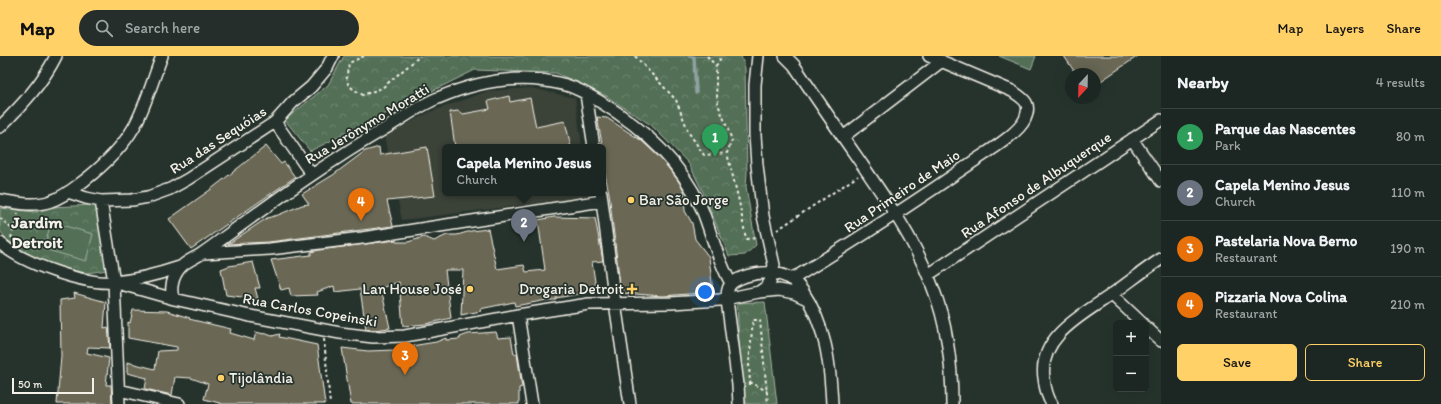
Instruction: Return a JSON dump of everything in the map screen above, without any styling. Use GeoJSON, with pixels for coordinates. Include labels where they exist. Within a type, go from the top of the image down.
{"type":"FeatureCollection","features":[{"type":"Feature","properties":{"kind":"street"},"geometry":{"type":"LineString","coordinates":[[0,127],[35,90],[50,68],[56,56]]}},
{"type":"Feature","properties":{"kind":"street"},"geometry":{"type":"LineString","coordinates":[[0,200],[39,204],[51,201],[68,192],[97,170],[110,158],[134,126],[162,56]]}},
{"type":"Feature","properties":{"kind":"street","name":"Rua das Sequóias"},"geometry":{"type":"LineString","coordinates":[[68,192],[101,201],[132,200],[148,197],[170,189],[188,179],[275,122],[293,102],[311,87],[327,68],[333,56]]}},
{"type":"Feature","properties":{"kind":"street"},"geometry":{"type":"LineString","coordinates":[[785,56],[794,65],[896,214],[917,251],[928,275],[945,328],[951,375],[952,404]]}},
{"type":"Feature","properties":{"kind":"street"},"geometry":{"type":"LineString","coordinates":[[929,56],[942,61]]}},
{"type":"Feature","properties":{"kind":"street"},"geometry":{"type":"LineString","coordinates":[[756,57],[755,135],[763,216],[773,259],[774,272],[768,286],[759,292]]}},
{"type":"Feature","properties":{"kind":"street"},"geometry":{"type":"LineString","coordinates":[[843,137],[942,61]]}},
{"type":"Feature","properties":{"kind":"street","name":"Rua Primeiro de Maio"},"geometry":{"type":"LineString","coordinates":[[790,279],[896,214],[1001,142],[1017,130],[1025,120],[1028,110],[1028,103],[1023,98],[1006,88],[942,61]]}},
{"type":"Feature","properties":{"kind":"street","name":"Rua Jerônymo Moratti"},"geometry":{"type":"LineString","coordinates":[[114,282],[148,277],[180,267],[354,146],[437,98],[471,86],[507,79],[541,79],[568,85],[618,113],[644,132],[666,154],[686,179],[700,205],[711,231],[726,275],[731,283]]}},
{"type":"Feature","properties":{"kind":"street"},"geometry":{"type":"LineString","coordinates":[[586,94],[594,144]]}},
{"type":"Feature","properties":{"kind":"street","name":"Rua Afonso de Albuquerque"},"geometry":{"type":"LineString","coordinates":[[928,275],[1161,120]]}},
{"type":"Feature","properties":{"kind":"street"},"geometry":{"type":"LineString","coordinates":[[275,122],[312,175]]}},
{"type":"Feature","properties":{"kind":"street"},"geometry":{"type":"LineString","coordinates":[[1132,139],[1161,181]]}},
{"type":"Feature","properties":{"kind":"street"},"geometry":{"type":"LineString","coordinates":[[202,253],[270,250],[355,239],[602,197],[615,303],[630,404]]}},
{"type":"Feature","properties":{"kind":"street"},"geometry":{"type":"LineString","coordinates":[[101,201],[114,282],[119,404]]}},
{"type":"Feature","properties":{"kind":"street"},"geometry":{"type":"LineString","coordinates":[[4,247],[34,263],[64,274],[88,280],[114,282]]}},
{"type":"Feature","properties":{"kind":"street"},"geometry":{"type":"LineString","coordinates":[[761,272],[766,263],[770,250]]}},
{"type":"Feature","properties":{"kind":"street"},"geometry":{"type":"LineString","coordinates":[[1052,404],[1045,387],[1043,369],[1045,356],[1054,340],[1067,326],[1161,259]]}},
{"type":"Feature","properties":{"kind":"street"},"geometry":{"type":"LineString","coordinates":[[173,294],[180,267]]}},
{"type":"Feature","properties":{"kind":"street"},"geometry":{"type":"LineString","coordinates":[[739,404],[727,300],[728,291],[731,283],[742,278],[761,272],[774,272],[790,279],[801,289],[818,319],[825,340],[830,365],[832,404]]}},
{"type":"Feature","properties":{"kind":"street","name":"Rua Carlos Copeinski"},"geometry":{"type":"LineString","coordinates":[[114,282],[173,294],[250,316],[323,330],[373,337],[405,336],[518,315],[589,304],[671,304],[727,300],[774,290],[794,293],[807,299]]}},
{"type":"Feature","properties":{"kind":"street"},"geometry":{"type":"LineString","coordinates":[[1111,294],[1139,320]]}},
{"type":"Feature","properties":{"kind":"street"},"geometry":{"type":"LineString","coordinates":[[518,315],[532,404]]}},
{"type":"Feature","properties":{"kind":"street"},"geometry":{"type":"LineString","coordinates":[[1149,330],[1161,341]]}},
{"type":"Feature","properties":{"kind":"street"},"geometry":{"type":"LineString","coordinates":[[119,390],[179,404]]}},
{"type":"Feature","properties":{"kind":"path"},"geometry":{"type":"LineString","coordinates":[[364,56],[349,63],[346,78],[350,88],[363,95],[382,88],[420,56]]}},
{"type":"Feature","properties":{"kind":"path"},"geometry":{"type":"LineString","coordinates":[[635,56],[676,100],[689,133],[704,155],[727,153]]}},
{"type":"Feature","properties":{"kind":"path"},"geometry":{"type":"LineString","coordinates":[[707,56],[716,66]]}},
{"type":"Feature","properties":{"kind":"path"},"geometry":{"type":"LineString","coordinates":[[722,56],[716,66],[718,104],[732,140],[727,153],[739,201],[746,239],[767,236],[866,171]]}},
{"type":"Feature","properties":{"kind":"path"},"geometry":{"type":"LineString","coordinates":[[4,247],[13,230],[20,203]]}},
{"type":"Feature","properties":{"kind":"path"},"geometry":{"type":"LineString","coordinates":[[0,218],[13,230]]}},
{"type":"Feature","properties":{"kind":"path"},"geometry":{"type":"LineString","coordinates":[[750,389],[749,364],[753,320],[760,320],[768,404]]}},
{"type":"Feature","properties":{"kind":"path"},"geometry":{"type":"LineString","coordinates":[[323,330],[330,404]]}},
{"type":"Feature","properties":{"kind":"path"},"geometry":{"type":"LineString","coordinates":[[750,382],[767,391]]}},
{"type":"Feature","properties":{"kind":"shaded area"},"geometry":{"type":"Polygon","coordinates":[[[531,88],[575,98],[582,144],[442,144],[442,196],[588,197],[402,220],[384,136],[430,112],[488,91],[531,88]]]}},
{"type":"Feature","properties":{"kind":"green space"},"geometry":{"type":"Polygon","coordinates":[[[344,56],[741,56],[745,68],[746,187],[756,245],[745,255],[729,256],[703,192],[689,164],[651,125],[606,96],[556,73],[475,70],[310,151],[285,120],[328,85],[344,56]]]}},
{"type":"Feature","properties":{"kind":"green space"},"geometry":{"type":"Polygon","coordinates":[[[999,56],[1036,56],[1031,69],[999,56]]]}},
{"type":"Feature","properties":{"kind":"green space"},"geometry":{"type":"Polygon","coordinates":[[[95,205],[100,217],[103,232],[102,250],[107,270],[87,273],[55,268],[31,256],[7,240],[0,231],[0,208],[35,212],[51,207],[95,205]]]}},
{"type":"Feature","properties":{"kind":"green space"},"geometry":{"type":"Polygon","coordinates":[[[51,222],[93,234],[86,261],[44,249],[51,222]]]}},
{"type":"Feature","properties":{"kind":"green space"},"geometry":{"type":"Polygon","coordinates":[[[765,302],[777,404],[742,404],[737,303],[765,302]]]}},
{"type":"Feature","properties":{"kind":"building"},"geometry":{"type":"Polygon","coordinates":[[[1064,56],[1138,56],[1101,81],[1101,68],[1072,68],[1064,56]]]}},
{"type":"Feature","properties":{"kind":"building"},"geometry":{"type":"Polygon","coordinates":[[[509,96],[510,102],[530,98],[536,127],[565,121],[570,144],[455,144],[450,112],[458,111],[463,114],[490,109],[488,101],[509,96]]]}},
{"type":"Feature","properties":{"kind":"building"},"geometry":{"type":"Polygon","coordinates":[[[597,117],[607,118],[642,141],[662,160],[677,179],[684,190],[685,211],[692,223],[695,239],[709,257],[713,292],[663,296],[621,293],[606,179],[606,144],[602,144],[597,117]]]}},
{"type":"Feature","properties":{"kind":"building"},"geometry":{"type":"Polygon","coordinates":[[[266,146],[281,164],[284,162],[295,177],[191,249],[169,219],[210,190],[266,146]]]}},
{"type":"Feature","properties":{"kind":"building"},"geometry":{"type":"Polygon","coordinates":[[[379,147],[380,155],[427,147],[435,196],[387,201],[393,226],[269,242],[228,244],[267,218],[302,205],[309,204],[302,194],[333,175],[365,151],[379,147]]]}},
{"type":"Feature","properties":{"kind":"building"},"geometry":{"type":"Polygon","coordinates":[[[554,217],[595,218],[603,261],[592,262],[596,288],[590,292],[556,298],[556,300],[547,300],[515,306],[514,302],[480,309],[481,311],[461,315],[463,270],[445,270],[451,318],[426,324],[403,326],[399,282],[381,288],[390,328],[373,330],[366,329],[360,289],[335,292],[334,286],[317,292],[318,295],[291,296],[289,288],[281,290],[271,260],[311,255],[311,252],[319,250],[396,240],[396,242],[408,242],[424,237],[434,241],[447,235],[457,235],[471,231],[488,229],[497,269],[524,265],[526,272],[545,270],[538,220],[554,217]]]}},
{"type":"Feature","properties":{"kind":"building"},"geometry":{"type":"Polygon","coordinates":[[[253,262],[260,288],[255,288],[258,299],[226,295],[221,269],[229,266],[253,262]]]}},
{"type":"Feature","properties":{"kind":"building"},"geometry":{"type":"Polygon","coordinates":[[[74,293],[106,302],[104,328],[108,327],[110,348],[88,347],[87,353],[109,358],[106,385],[111,385],[112,404],[57,404],[61,356],[60,300],[75,298],[74,293]]]}},
{"type":"Feature","properties":{"kind":"building"},"geometry":{"type":"Polygon","coordinates":[[[133,310],[167,311],[190,318],[189,319],[231,329],[230,333],[254,340],[256,332],[272,336],[280,334],[279,337],[317,345],[325,404],[223,404],[204,399],[208,384],[191,378],[175,377],[172,395],[145,389],[147,378],[127,373],[127,362],[155,369],[158,351],[177,350],[177,347],[128,338],[128,322],[130,323],[133,310]]]}},
{"type":"Feature","properties":{"kind":"building"},"geometry":{"type":"Polygon","coordinates":[[[496,332],[498,338],[511,337],[514,354],[517,354],[522,387],[519,388],[519,404],[351,404],[342,348],[368,351],[395,350],[397,363],[406,361],[405,347],[436,342],[446,338],[446,340],[460,339],[460,337],[468,334],[496,332]]]}},
{"type":"Feature","properties":{"kind":"waterway"},"geometry":{"type":"LineString","coordinates":[[689,56],[694,57],[696,93]]}},
{"type":"Feature","properties":{"kind":"place","name":"Parque das Nascentes"},"geometry":{"type":"Point","coordinates":[715,157]}},
{"type":"Feature","properties":{"kind":"place","name":"Bar São Jorge"},"geometry":{"type":"Point","coordinates":[631,200]}},
{"type":"Feature","properties":{"kind":"place","name":"Pizzaria Nova Colina"},"geometry":{"type":"Point","coordinates":[361,221]}},
{"type":"Feature","properties":{"kind":"place","name":"Capela Menino Jesus"},"geometry":{"type":"Point","coordinates":[524,242]}},
{"type":"Feature","properties":{"kind":"place","name":"Lan House José"},"geometry":{"type":"Point","coordinates":[470,289]}},
{"type":"Feature","properties":{"kind":"place","name":"Drogaria Detroit"},"geometry":{"type":"Point","coordinates":[632,289]}},
{"type":"Feature","properties":{"kind":"place","name":"Pastelaria Nova Berno"},"geometry":{"type":"Point","coordinates":[405,375]}},
{"type":"Feature","properties":{"kind":"place","name":"Tijolândia"},"geometry":{"type":"Point","coordinates":[221,378]}},
{"type":"Feature","properties":{"kind":"district","name":"Jardim Detroit"},"geometry":{"type":"Point","coordinates":[37,232]}}]}
